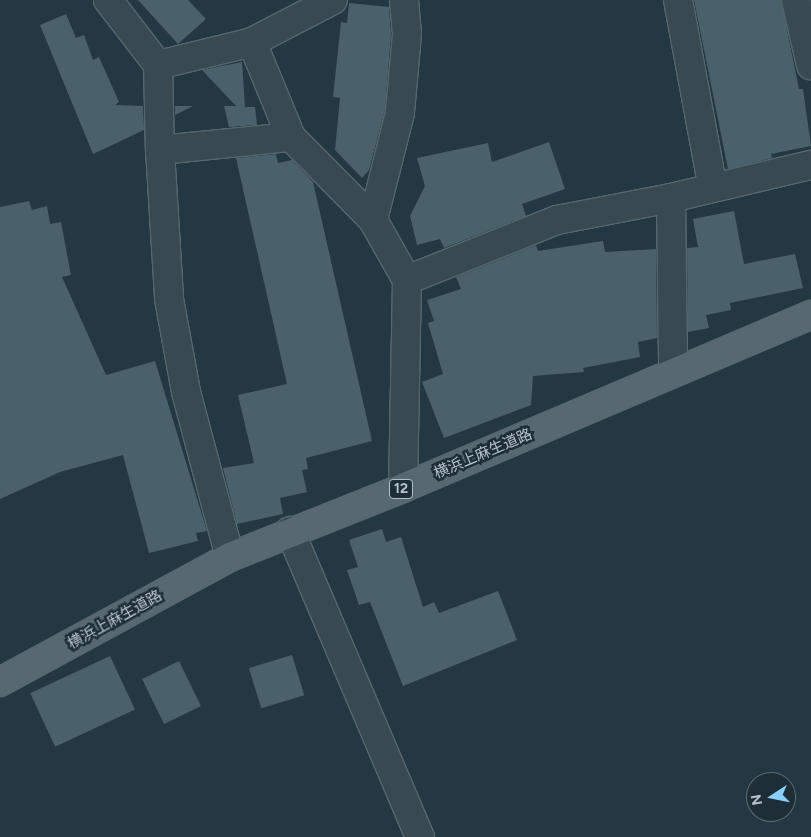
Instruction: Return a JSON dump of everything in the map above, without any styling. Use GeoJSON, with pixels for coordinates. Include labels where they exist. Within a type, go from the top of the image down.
{"type":"FeatureCollection","features":[{"type":"Feature","properties":{"kind":"main road","name":"横浜上麻生道路"},"geometry":{"type":"LineString","coordinates":[[0,682],[230,557],[290,531],[403,488],[811,315]]}},
{"type":"Feature","properties":{"kind":"street"},"geometry":{"type":"LineString","coordinates":[[108,0],[158,65],[160,150],[169,299],[181,364],[230,557]]}},
{"type":"Feature","properties":{"kind":"street"},"geometry":{"type":"LineString","coordinates":[[158,65],[252,42],[333,0]]}},
{"type":"Feature","properties":{"kind":"street"},"geometry":{"type":"LineString","coordinates":[[373,220],[400,113],[407,34],[404,0]]}},
{"type":"Feature","properties":{"kind":"street"},"geometry":{"type":"LineString","coordinates":[[678,0],[713,188]]}},
{"type":"Feature","properties":{"kind":"street"},"geometry":{"type":"LineString","coordinates":[[796,0],[811,66]]}},
{"type":"Feature","properties":{"kind":"street"},"geometry":{"type":"LineString","coordinates":[[252,42],[291,137],[373,220],[407,280],[403,488]]}},
{"type":"Feature","properties":{"kind":"street"},"geometry":{"type":"LineString","coordinates":[[160,150],[291,137]]}},
{"type":"Feature","properties":{"kind":"street"},"geometry":{"type":"LineString","coordinates":[[407,280],[557,220],[671,198],[811,165]]}},
{"type":"Feature","properties":{"kind":"street"},"geometry":{"type":"LineString","coordinates":[[671,198],[673,372]]}},
{"type":"Feature","properties":{"kind":"street"},"geometry":{"type":"LineString","coordinates":[[290,531],[420,837]]}},
{"type":"Feature","properties":{"kind":"building"},"geometry":{"type":"Polygon","coordinates":[[[138,0],[188,0],[206,19],[178,44],[138,0]]]}},
{"type":"Feature","properties":{"kind":"building"},"geometry":{"type":"Polygon","coordinates":[[[694,0],[781,0],[799,89],[803,89],[811,146],[771,154],[772,158],[728,169],[694,0]]]}},
{"type":"Feature","properties":{"kind":"building"},"geometry":{"type":"Polygon","coordinates":[[[349,3],[389,7],[391,34],[385,110],[369,170],[362,178],[335,150],[340,98],[333,97],[341,22],[347,23],[349,3]]]}},
{"type":"Feature","properties":{"kind":"building"},"geometry":{"type":"Polygon","coordinates":[[[66,14],[76,38],[84,35],[93,60],[99,57],[119,102],[115,105],[143,106],[144,130],[93,154],[40,25],[66,14]]]}},
{"type":"Feature","properties":{"kind":"building"},"geometry":{"type":"Polygon","coordinates":[[[242,62],[245,107],[255,107],[257,125],[229,127],[224,106],[236,106],[202,70],[242,62]]]}},
{"type":"Feature","properties":{"kind":"building"},"geometry":{"type":"Polygon","coordinates":[[[175,106],[193,106],[175,115],[175,106]]]}},
{"type":"Feature","properties":{"kind":"building"},"geometry":{"type":"Polygon","coordinates":[[[549,142],[565,189],[522,204],[526,216],[444,248],[440,239],[417,245],[410,216],[425,186],[417,158],[488,143],[492,162],[549,142]]]}},
{"type":"Feature","properties":{"kind":"building"},"geometry":{"type":"Polygon","coordinates":[[[276,154],[278,163],[292,160],[313,182],[372,441],[306,458],[308,469],[302,470],[307,492],[280,498],[283,514],[237,524],[223,468],[254,463],[238,395],[287,384],[236,158],[276,154]]]}},
{"type":"Feature","properties":{"kind":"building"},"geometry":{"type":"Polygon","coordinates":[[[29,201],[32,210],[47,206],[50,224],[61,222],[71,275],[62,277],[106,375],[155,361],[207,531],[196,533],[198,541],[149,553],[123,455],[60,472],[0,499],[0,207],[29,201]]]}},
{"type":"Feature","properties":{"kind":"building"},"geometry":{"type":"Polygon","coordinates":[[[734,211],[744,264],[795,254],[803,288],[730,303],[731,310],[706,315],[709,328],[688,332],[687,248],[698,247],[693,219],[734,211]]]}},
{"type":"Feature","properties":{"kind":"building"},"geometry":{"type":"Polygon","coordinates":[[[603,241],[605,252],[656,249],[657,338],[638,342],[640,357],[583,368],[584,372],[533,376],[531,405],[444,438],[422,382],[443,374],[428,323],[434,321],[427,300],[461,289],[456,277],[536,245],[538,251],[603,241]]]}},
{"type":"Feature","properties":{"kind":"building"},"geometry":{"type":"Polygon","coordinates":[[[382,529],[386,542],[401,537],[423,607],[434,602],[439,613],[498,591],[517,640],[403,686],[370,602],[359,605],[347,570],[358,567],[349,540],[382,529]]]}},
{"type":"Feature","properties":{"kind":"building"},"geometry":{"type":"Polygon","coordinates":[[[292,655],[304,695],[261,708],[249,668],[292,655]]]}},
{"type":"Feature","properties":{"kind":"building"},"geometry":{"type":"Polygon","coordinates":[[[110,656],[135,709],[55,747],[30,693],[110,656]]]}},
{"type":"Feature","properties":{"kind":"building"},"geometry":{"type":"Polygon","coordinates":[[[179,661],[201,706],[164,724],[142,679],[179,661]]]}}]}
